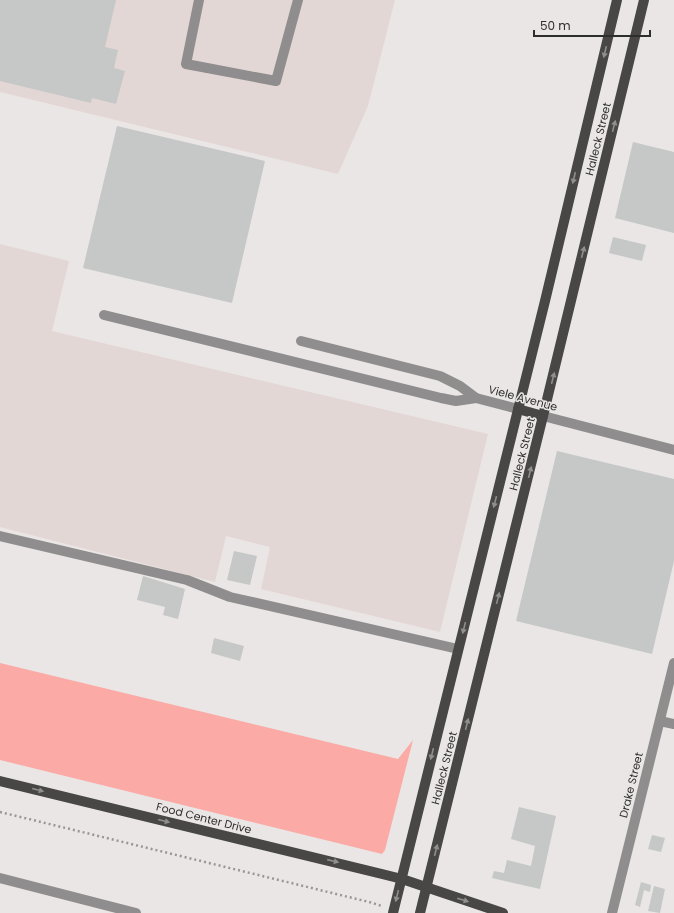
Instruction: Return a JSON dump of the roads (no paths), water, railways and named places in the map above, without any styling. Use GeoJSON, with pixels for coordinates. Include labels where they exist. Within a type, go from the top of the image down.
{"type":"FeatureCollection","features":[{"type":"Feature","properties":{"kind":"main road","name":"Halleck Street"},"geometry":{"type":"LineString","coordinates":[[394,913],[617,0]]}},
{"type":"Feature","properties":{"kind":"main road","name":"Halleck Street"},"geometry":{"type":"LineString","coordinates":[[420,913],[644,0]]}},
{"type":"Feature","properties":{"kind":"main road","name":"Viele Avenue"},"geometry":{"type":"LineString","coordinates":[[518,409],[543,416]]}},
{"type":"Feature","properties":{"kind":"main road","name":"Food Center Drive"},"geometry":{"type":"LineString","coordinates":[[0,781],[402,879],[480,910],[502,913]]}},
{"type":"Feature","properties":{"kind":"street"},"geometry":{"type":"LineString","coordinates":[[199,0],[186,64],[276,81],[298,0]]}},
{"type":"Feature","properties":{"kind":"street"},"geometry":{"type":"LineString","coordinates":[[104,315],[441,398],[456,401],[476,398]]}},
{"type":"Feature","properties":{"kind":"street","name":"Viele Avenue"},"geometry":{"type":"LineString","coordinates":[[300,341],[440,376],[460,386],[476,398],[518,409]]}},
{"type":"Feature","properties":{"kind":"street","name":"Viele Avenue"},"geometry":{"type":"LineString","coordinates":[[543,416],[674,450]]}},
{"type":"Feature","properties":{"kind":"street"},"geometry":{"type":"LineString","coordinates":[[0,536],[187,580],[230,597],[458,649]]}},
{"type":"Feature","properties":{"kind":"street","name":"Drake Street"},"geometry":{"type":"LineString","coordinates":[[612,913],[674,663]]}},
{"type":"Feature","properties":{"kind":"street"},"geometry":{"type":"LineString","coordinates":[[660,721],[674,724]]}},
{"type":"Feature","properties":{"kind":"street"},"geometry":{"type":"LineString","coordinates":[[0,878],[136,913]]}}]}
